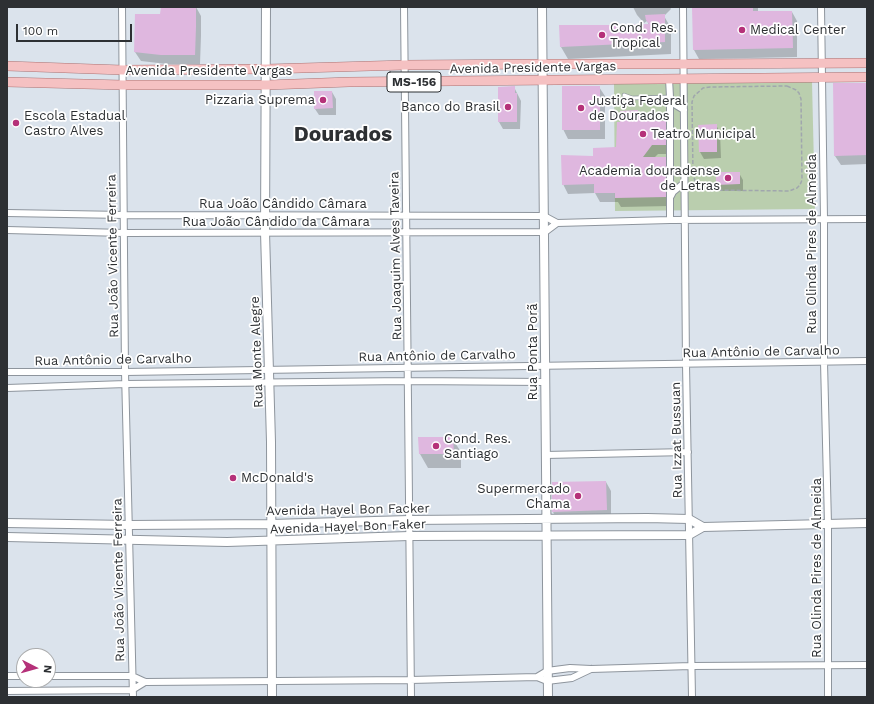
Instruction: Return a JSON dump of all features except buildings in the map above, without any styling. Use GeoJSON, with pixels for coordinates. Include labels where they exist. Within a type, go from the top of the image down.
{"type":"FeatureCollection","features":[{"type":"Feature","properties":{"kind":"main road","name":"Avenida Presidente Vargas"},"geometry":{"type":"LineString","coordinates":[[7,66],[162,70],[405,65],[867,62]]}},
{"type":"Feature","properties":{"kind":"main road"},"geometry":{"type":"LineString","coordinates":[[162,70],[162,85]]}},
{"type":"Feature","properties":{"kind":"main road","name":"Avenida Presidente Vargas"},"geometry":{"type":"LineString","coordinates":[[7,82],[123,85],[267,85],[349,82],[867,77]]}},
{"type":"Feature","properties":{"kind":"street","name":"Rua João Vicente Ferreira"},"geometry":{"type":"LineString","coordinates":[[122,7],[125,372],[133,697]]}},
{"type":"Feature","properties":{"kind":"street","name":"Rua Monte Alegre"},"geometry":{"type":"LineString","coordinates":[[266,7],[267,85],[265,232],[270,383],[272,697]]}},
{"type":"Feature","properties":{"kind":"street","name":"Rua Joaquim Alves Taveira"},"geometry":{"type":"LineString","coordinates":[[404,7],[411,697]]}},
{"type":"Feature","properties":{"kind":"street","name":"Rua Ponta Porã"},"geometry":{"type":"LineString","coordinates":[[542,7],[548,697]]}},
{"type":"Feature","properties":{"kind":"street","name":"Rua Izzat Bussuan"},"geometry":{"type":"LineString","coordinates":[[683,7],[684,220],[692,697]]}},
{"type":"Feature","properties":{"kind":"street","name":"Rua Olinda Pires de Almeida"},"geometry":{"type":"LineString","coordinates":[[821,7],[824,219],[824,362],[828,524],[828,697]]}},
{"type":"Feature","properties":{"kind":"street"},"geometry":{"type":"LineString","coordinates":[[669,79],[670,220]]}},
{"type":"Feature","properties":{"kind":"street"},"geometry":{"type":"LineString","coordinates":[[670,97],[674,104],[684,110]]}},
{"type":"Feature","properties":{"kind":"street"},"geometry":{"type":"LineString","coordinates":[[671,196],[673,192],[684,182]]}},
{"type":"Feature","properties":{"kind":"street","name":"Rua João Cândido Câmara"},"geometry":{"type":"LineString","coordinates":[[7,213],[124,215],[544,216],[557,223],[670,220],[867,219]]}},
{"type":"Feature","properties":{"kind":"street"},"geometry":{"type":"LineString","coordinates":[[544,232],[557,223]]}},
{"type":"Feature","properties":{"kind":"street","name":"Rua João Cândido da Câmara"},"geometry":{"type":"LineString","coordinates":[[7,230],[124,233],[544,232]]}},
{"type":"Feature","properties":{"kind":"street","name":"Rua Antônio de Carvalho"},"geometry":{"type":"LineString","coordinates":[[7,372],[125,372],[867,361]]}},
{"type":"Feature","properties":{"kind":"street","name":"Rua Antônio de Carvalho"},"geometry":{"type":"LineString","coordinates":[[7,388],[126,384],[408,381],[545,382]]}},
{"type":"Feature","properties":{"kind":"street"},"geometry":{"type":"LineString","coordinates":[[545,455],[688,452]]}},
{"type":"Feature","properties":{"kind":"street"},"geometry":{"type":"LineString","coordinates":[[689,519],[703,527]]}},
{"type":"Feature","properties":{"kind":"street","name":"Avenida Hayel Bon Facker"},"geometry":{"type":"LineString","coordinates":[[7,523],[129,525],[271,524],[409,520],[689,519]]}},
{"type":"Feature","properties":{"kind":"street"},"geometry":{"type":"LineString","coordinates":[[689,535],[703,527],[867,523]]}},
{"type":"Feature","properties":{"kind":"street","name":"Avenida Hayel Bon Faker"},"geometry":{"type":"LineString","coordinates":[[7,537],[271,541],[409,536],[689,535]]}},
{"type":"Feature","properties":{"kind":"street"},"geometry":{"type":"LineString","coordinates":[[537,677],[547,672],[570,668],[590,669],[692,666],[867,665]]}},
{"type":"Feature","properties":{"kind":"street"},"geometry":{"type":"LineString","coordinates":[[56,676],[132,676],[145,682],[410,680],[537,677],[547,681],[572,678],[590,669]]}},
{"type":"Feature","properties":{"kind":"street"},"geometry":{"type":"LineString","coordinates":[[7,691],[132,690],[145,682]]}},
{"type":"Feature","properties":{"kind":"lane"},"geometry":{"type":"LineString","coordinates":[[624,95],[632,98],[670,97]]}},
{"type":"Feature","properties":{"kind":"path"},"geometry":{"type":"LineString","coordinates":[[787,86],[799,93],[801,99],[802,180],[797,188],[789,190],[709,190],[702,188],[695,181],[693,174],[692,102],[694,96],[699,91],[710,87],[787,86]]}},
{"type":"Feature","properties":{"kind":"green space"},"geometry":{"type":"Polygon","coordinates":[[[692,82],[812,82],[815,209],[615,211],[614,84],[692,82]]]}},
{"type":"Feature","properties":{"kind":"place","name":"Medical Center"},"geometry":{"type":"Point","coordinates":[742,30]}},
{"type":"Feature","properties":{"kind":"place","name":"Cond. Res. Tropical"},"geometry":{"type":"Point","coordinates":[602,35]}},
{"type":"Feature","properties":{"kind":"place","name":"Pizzaria Suprema"},"geometry":{"type":"Point","coordinates":[323,100]}},
{"type":"Feature","properties":{"kind":"place","name":"Banco do Brasil"},"geometry":{"type":"Point","coordinates":[508,107]}},
{"type":"Feature","properties":{"kind":"place","name":"Justiça Federal de Dourados"},"geometry":{"type":"Point","coordinates":[581,108]}},
{"type":"Feature","properties":{"kind":"place","name":"Escola Estadual Castro Alves"},"geometry":{"type":"Point","coordinates":[16,123]}},
{"type":"Feature","properties":{"kind":"place","name":"Teatro Municipal"},"geometry":{"type":"Point","coordinates":[643,134]}},
{"type":"Feature","properties":{"kind":"place","name":"Academia douradense de Letras"},"geometry":{"type":"Point","coordinates":[728,178]}},
{"type":"Feature","properties":{"kind":"place","name":"Cond. Res. Santiago"},"geometry":{"type":"Point","coordinates":[436,446]}},
{"type":"Feature","properties":{"kind":"place","name":"McDonald's"},"geometry":{"type":"Point","coordinates":[233,478]}},
{"type":"Feature","properties":{"kind":"place","name":"Supermercado Chama"},"geometry":{"type":"Point","coordinates":[578,496]}},
{"type":"Feature","properties":{"kind":"district","name":"Dourados"},"geometry":{"type":"Point","coordinates":[343,135]}}]}
